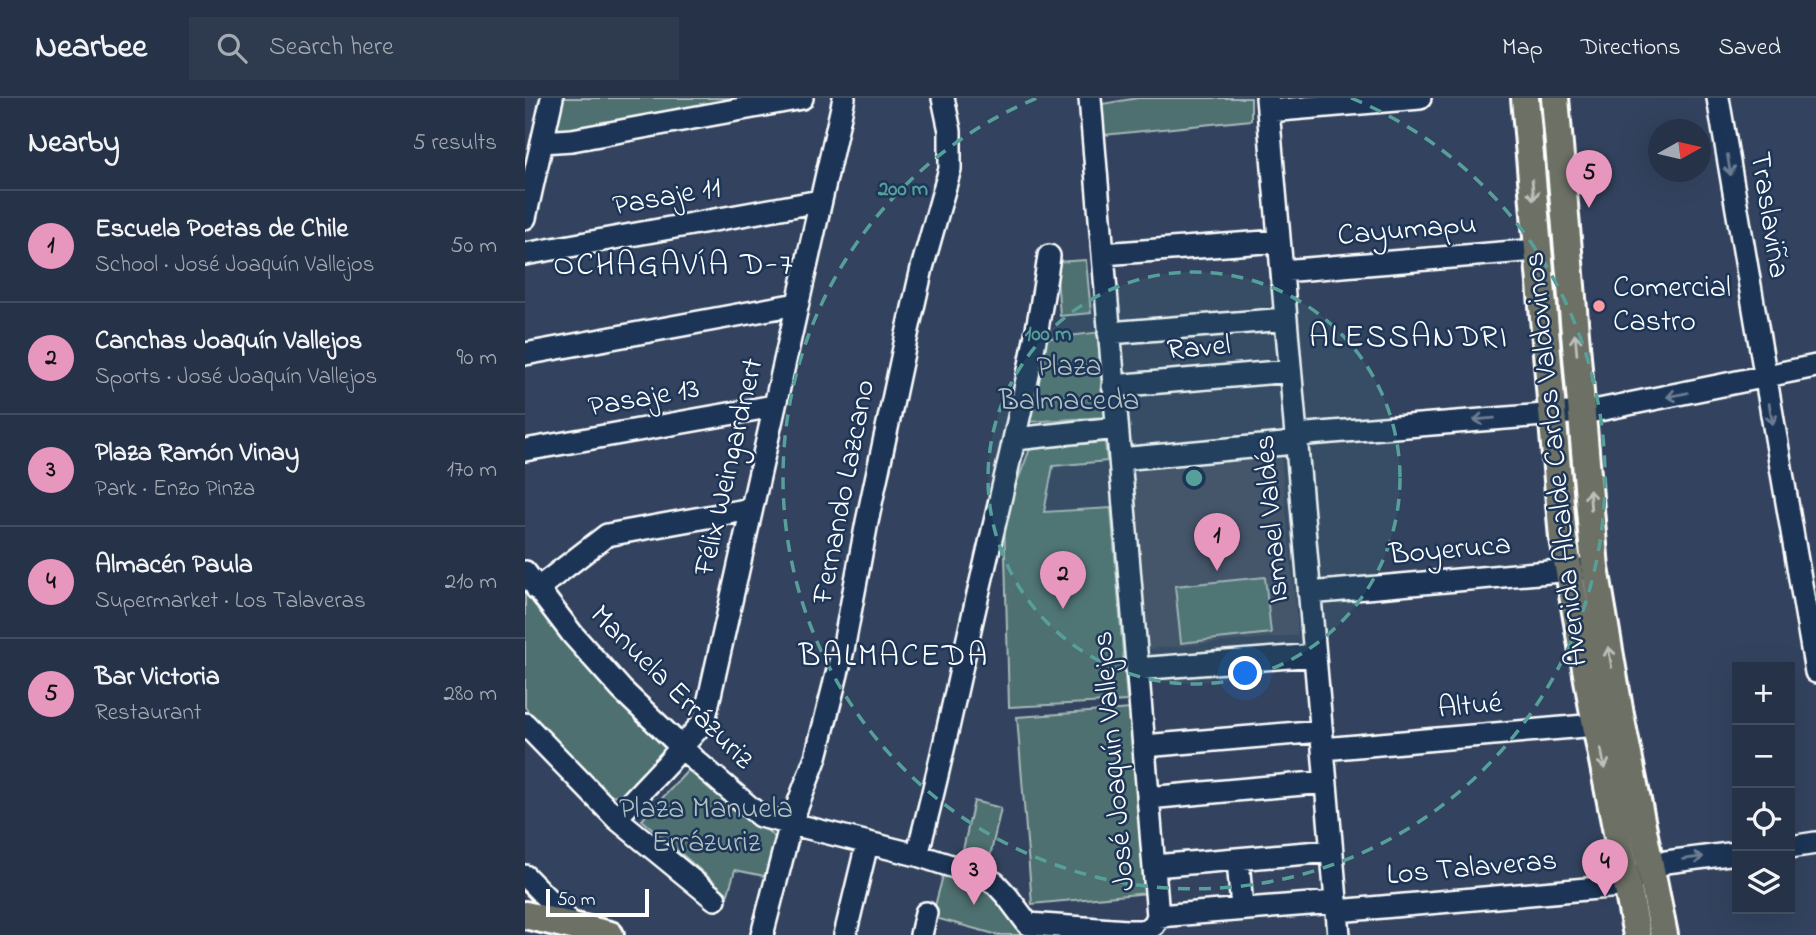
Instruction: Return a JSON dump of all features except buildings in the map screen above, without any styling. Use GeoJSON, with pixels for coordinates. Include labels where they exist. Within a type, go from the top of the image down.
{"type":"FeatureCollection","features":[{"type":"Feature","properties":{"kind":"main road","name":"Avenida Alcalde Carlos Valdovinos"},"geometry":{"type":"LineString","coordinates":[[1525,98],[1567,571],[1651,869],[1664,935]]}},
{"type":"Feature","properties":{"kind":"main road","name":"Avenida Alcalde Carlos Valdovinos"},"geometry":{"type":"LineString","coordinates":[[1555,98],[1608,720],[1627,881],[1637,935]]}},
{"type":"Feature","properties":{"kind":"main road"},"geometry":{"type":"LineString","coordinates":[[1529,155],[1560,154]]}},
{"type":"Feature","properties":{"kind":"main road"},"geometry":{"type":"LineString","coordinates":[[1541,281],[1570,278]]}},
{"type":"Feature","properties":{"kind":"main road"},"geometry":{"type":"LineString","coordinates":[[525,915],[610,935]]}},
{"type":"Feature","properties":{"kind":"street"},"geometry":{"type":"LineString","coordinates":[[525,218],[552,98]]}},
{"type":"Feature","properties":{"kind":"street"},"geometry":{"type":"LineString","coordinates":[[542,142],[572,140],[802,98]]}},
{"type":"Feature","properties":{"kind":"street","name":"Félix Weingardnert"},"geometry":{"type":"LineString","coordinates":[[616,818],[701,726],[705,717],[843,98]]}},
{"type":"Feature","properties":{"kind":"street","name":"Fernando Lazcano"},"geometry":{"type":"LineString","coordinates":[[762,935],[791,823],[816,757],[843,650],[867,522],[930,268],[950,169],[950,131],[943,98]]}},
{"type":"Feature","properties":{"kind":"street","name":"José Joaquín Vallejos"},"geometry":{"type":"LineString","coordinates":[[1090,98],[1154,866],[1156,920]]}},
{"type":"Feature","properties":{"kind":"street"},"geometry":{"type":"LineString","coordinates":[[1267,104],[1420,98]]}},
{"type":"Feature","properties":{"kind":"street","name":"Traslaviña"},"geometry":{"type":"LineString","coordinates":[[1718,98],[1816,672]]}},
{"type":"Feature","properties":{"kind":"street","name":"Ismael Valdés"},"geometry":{"type":"LineString","coordinates":[[1267,104],[1339,935]]}},
{"type":"Feature","properties":{"kind":"street","name":"Pasaje 11"},"geometry":{"type":"LineString","coordinates":[[525,254],[820,201]]}},
{"type":"Feature","properties":{"kind":"street"},"geometry":{"type":"LineString","coordinates":[[1103,254],[1279,240]]}},
{"type":"Feature","properties":{"kind":"street","name":"Cayumapu"},"geometry":{"type":"LineString","coordinates":[[1282,271],[1538,250]]}},
{"type":"Feature","properties":{"kind":"street"},"geometry":{"type":"LineString","coordinates":[[917,855],[938,778],[1015,439],[1039,324],[1049,256]]}},
{"type":"Feature","properties":{"kind":"street"},"geometry":{"type":"LineString","coordinates":[[525,354],[797,304]]}},
{"type":"Feature","properties":{"kind":"street"},"geometry":{"type":"LineString","coordinates":[[1109,333],[1286,319]]}},
{"type":"Feature","properties":{"kind":"street"},"geometry":{"type":"LineString","coordinates":[[1120,459],[1284,444],[1308,434],[1582,412],[1816,366]]}},
{"type":"Feature","properties":{"kind":"street","name":"Ravel"},"geometry":{"type":"LineString","coordinates":[[1114,386],[1290,371]]}},
{"type":"Feature","properties":{"kind":"street","name":"Pasaje 13"},"geometry":{"type":"LineString","coordinates":[[525,450],[774,406]]}},
{"type":"Feature","properties":{"kind":"street"},"geometry":{"type":"LineString","coordinates":[[1015,439],[1117,428]]}},
{"type":"Feature","properties":{"kind":"street"},"geometry":{"type":"LineString","coordinates":[[531,580],[612,533],[751,509]]}},
{"type":"Feature","properties":{"kind":"street","name":"Boyeruca"},"geometry":{"type":"LineString","coordinates":[[1309,593],[1595,568]]}},
{"type":"Feature","properties":{"kind":"street","name":"Manuela Errázuriz"},"geometry":{"type":"LineString","coordinates":[[531,580],[597,663],[682,747],[760,816],[917,855]]}},
{"type":"Feature","properties":{"kind":"street"},"geometry":{"type":"LineString","coordinates":[[1137,669],[1315,655]]}},
{"type":"Feature","properties":{"kind":"street","name":"Altué"},"geometry":{"type":"LineString","coordinates":[[1156,745],[1322,740],[1608,720]]}},
{"type":"Feature","properties":{"kind":"street"},"geometry":{"type":"LineString","coordinates":[[525,724],[616,818],[715,899]]}},
{"type":"Feature","properties":{"kind":"street"},"geometry":{"type":"LineString","coordinates":[[1148,798],[1325,782]]}},
{"type":"Feature","properties":{"kind":"street"},"geometry":{"type":"LineString","coordinates":[[1795,846],[1816,843]]}},
{"type":"Feature","properties":{"kind":"street"},"geometry":{"type":"LineString","coordinates":[[845,935],[867,844]]}},
{"type":"Feature","properties":{"kind":"street"},"geometry":{"type":"LineString","coordinates":[[1154,866],[1331,851]]}},
{"type":"Feature","properties":{"kind":"street","name":"Los Talaveras"},"geometry":{"type":"LineString","coordinates":[[917,855],[982,876],[995,883],[1028,924],[1127,932],[1145,931],[1156,920],[1242,909],[1336,906],[1620,886],[1666,862],[1732,854]]}},
{"type":"Feature","properties":{"kind":"street"},"geometry":{"type":"LineString","coordinates":[[1238,859],[1242,909]]}},
{"type":"Feature","properties":{"kind":"street"},"geometry":{"type":"LineString","coordinates":[[525,876],[574,926]]}},
{"type":"Feature","properties":{"kind":"street"},"geometry":{"type":"LineString","coordinates":[[921,935],[926,914]]}},
{"type":"Feature","properties":{"kind":"shaded area"},"geometry":{"type":"Polygon","coordinates":[[[1281,458],[1298,635],[1149,649],[1132,472],[1281,458]]]}},
{"type":"Feature","properties":{"kind":"green space"},"geometry":{"type":"Polygon","coordinates":[[[560,98],[756,98],[553,133],[560,98]]]}},
{"type":"Feature","properties":{"kind":"green space"},"geometry":{"type":"Polygon","coordinates":[[[1138,98],[1251,98],[1251,120],[1104,135],[1102,104],[1138,98]]]}},
{"type":"Feature","properties":{"kind":"green space"},"geometry":{"type":"Polygon","coordinates":[[[1086,260],[1091,313],[1060,316],[1056,262],[1086,260]]]}},
{"type":"Feature","properties":{"kind":"green space","name":"Plaza Balmaceda"},"geometry":{"type":"Polygon","coordinates":[[[1101,332],[1106,417],[1027,422],[1044,339],[1101,332]]]}},
{"type":"Feature","properties":{"kind":"green space"},"geometry":{"type":"Polygon","coordinates":[[[1105,442],[1107,461],[1053,466],[1044,512],[1111,508],[1127,701],[1009,707],[1004,516],[1030,449],[1105,442]]]}},
{"type":"Feature","properties":{"kind":"green space"},"geometry":{"type":"Polygon","coordinates":[[[1265,577],[1271,633],[1181,643],[1175,586],[1265,577]]]}},
{"type":"Feature","properties":{"kind":"green space","name":"Plaza Manuela Errázuriz"},"geometry":{"type":"Polygon","coordinates":[[[525,585],[664,742],[664,750],[624,796],[609,795],[539,726],[525,707],[525,585]]]}},
{"type":"Feature","properties":{"kind":"green space"},"geometry":{"type":"Polygon","coordinates":[[[1131,709],[1148,893],[1032,904],[1017,717],[1131,709]]]}},
{"type":"Feature","properties":{"kind":"green space","name":"Plaza Manuela Errázuriz"},"geometry":{"type":"Polygon","coordinates":[[[692,766],[777,839],[769,877],[735,870],[728,894],[642,820],[692,766]]]}},
{"type":"Feature","properties":{"kind":"green space"},"geometry":{"type":"Polygon","coordinates":[[[974,801],[1001,808],[989,861],[962,854],[974,801]]]}},
{"type":"Feature","properties":{"kind":"green space"},"geometry":{"type":"Polygon","coordinates":[[[944,872],[993,886],[1034,930],[1032,935],[998,935],[932,917],[944,872]]]}},
{"type":"Feature","properties":{"kind":"place","name":"Bar Victoria"},"geometry":{"type":"Point","coordinates":[1589,208]}},
{"type":"Feature","properties":{"kind":"place","name":"Comercial Castro"},"geometry":{"type":"Point","coordinates":[1599,306]}},
{"type":"Feature","properties":{"kind":"place","name":"Escuela Poetas de Chile"},"geometry":{"type":"Point","coordinates":[1217,571]}},
{"type":"Feature","properties":{"kind":"place","name":"Canchas Joaquín Vallejos"},"geometry":{"type":"Point","coordinates":[1063,609]}},
{"type":"Feature","properties":{"kind":"place","name":"Almacén Paula"},"geometry":{"type":"Point","coordinates":[1605,897]}},
{"type":"Feature","properties":{"kind":"place","name":"Plaza Ramón Vinay"},"geometry":{"type":"Point","coordinates":[974,905]}},
{"type":"Feature","properties":{"kind":"district","name":"OCHAGAVÍA D-7"},"geometry":{"type":"Point","coordinates":[674,266]}},
{"type":"Feature","properties":{"kind":"district","name":"ALESSANDRI"},"geometry":{"type":"Point","coordinates":[1409,338]}},
{"type":"Feature","properties":{"kind":"district","name":"BALMACEDA"},"geometry":{"type":"Point","coordinates":[894,657]}}]}
